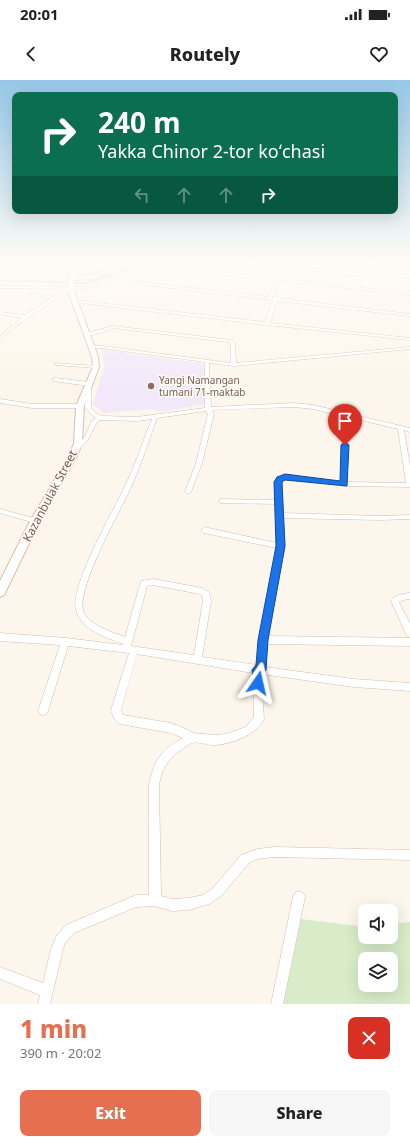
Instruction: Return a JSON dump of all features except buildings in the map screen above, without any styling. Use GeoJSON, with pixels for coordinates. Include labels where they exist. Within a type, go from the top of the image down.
{"type":"FeatureCollection","features":[{"type":"Feature","properties":{"kind":"main road"},"geometry":{"type":"LineString","coordinates":[[74,304],[95,357],[96,367]]}},
{"type":"Feature","properties":{"kind":"main road","name":"Kazanbulak Street"},"geometry":{"type":"LineString","coordinates":[[0,592],[35,521],[76,450],[78,443],[80,406],[96,367]]}},
{"type":"Feature","properties":{"kind":"street"},"geometry":{"type":"LineString","coordinates":[[0,338],[47,304]]}},
{"type":"Feature","properties":{"kind":"street"},"geometry":{"type":"LineString","coordinates":[[99,304],[410,339]]}},
{"type":"Feature","properties":{"kind":"street"},"geometry":{"type":"LineString","coordinates":[[267,324],[274,304]]}},
{"type":"Feature","properties":{"kind":"street"},"geometry":{"type":"LineString","coordinates":[[324,304],[410,315]]}},
{"type":"Feature","properties":{"kind":"street"},"geometry":{"type":"LineString","coordinates":[[0,313],[27,317]]}},
{"type":"Feature","properties":{"kind":"street"},"geometry":{"type":"LineString","coordinates":[[86,334],[99,332],[113,327],[229,342],[233,344],[234,366]]}},
{"type":"Feature","properties":{"kind":"street"},"geometry":{"type":"LineString","coordinates":[[91,347],[102,347],[234,366],[410,348]]}},
{"type":"Feature","properties":{"kind":"street"},"geometry":{"type":"LineString","coordinates":[[188,492],[204,446],[210,414],[208,409],[207,362]]}},
{"type":"Feature","properties":{"kind":"street"},"geometry":{"type":"LineString","coordinates":[[57,364],[96,367]]}},
{"type":"Feature","properties":{"kind":"street"},"geometry":{"type":"LineString","coordinates":[[55,380],[89,386],[88,408],[94,414],[102,418],[118,420],[155,417],[208,409],[294,405],[313,407],[345,416],[410,430]]}},
{"type":"Feature","properties":{"kind":"street"},"geometry":{"type":"LineString","coordinates":[[0,401],[32,406],[80,406]]}},
{"type":"Feature","properties":{"kind":"street"},"geometry":{"type":"LineString","coordinates":[[344,484],[345,416]]}},
{"type":"Feature","properties":{"kind":"street"},"geometry":{"type":"LineString","coordinates":[[129,647],[95,628],[86,620],[78,607],[79,597],[82,584],[129,485],[155,417]]}},
{"type":"Feature","properties":{"kind":"street"},"geometry":{"type":"LineString","coordinates":[[76,450],[86,439],[95,421],[102,418]]}},
{"type":"Feature","properties":{"kind":"street"},"geometry":{"type":"LineString","coordinates":[[155,900],[154,785],[159,763],[175,747],[192,738],[226,739],[249,730],[259,719],[259,670],[263,640],[281,546],[278,482],[280,479],[285,477],[344,484],[410,485],[401,428]]}},
{"type":"Feature","properties":{"kind":"street"},"geometry":{"type":"LineString","coordinates":[[222,502],[278,502]]}},
{"type":"Feature","properties":{"kind":"street"},"geometry":{"type":"LineString","coordinates":[[0,511],[35,521]]}},
{"type":"Feature","properties":{"kind":"street"},"geometry":{"type":"LineString","coordinates":[[279,515],[352,518],[410,517]]}},
{"type":"Feature","properties":{"kind":"street"},"geometry":{"type":"LineString","coordinates":[[204,530],[281,546]]}},
{"type":"Feature","properties":{"kind":"street"},"geometry":{"type":"LineString","coordinates":[[192,738],[183,732],[171,728],[120,719],[117,715],[116,710],[144,582],[153,582],[202,591],[206,594],[207,601],[197,660]]}},
{"type":"Feature","properties":{"kind":"street"},"geometry":{"type":"LineString","coordinates":[[410,596],[401,597],[395,601],[410,633]]}},
{"type":"Feature","properties":{"kind":"street"},"geometry":{"type":"LineString","coordinates":[[0,637],[32,638],[129,647],[197,660],[328,681],[410,687]]}},
{"type":"Feature","properties":{"kind":"street"},"geometry":{"type":"LineString","coordinates":[[263,640],[410,642]]}},
{"type":"Feature","properties":{"kind":"street"},"geometry":{"type":"LineString","coordinates":[[43,711],[65,642]]}},
{"type":"Feature","properties":{"kind":"street"},"geometry":{"type":"LineString","coordinates":[[44,1004],[57,948],[61,939],[70,929],[136,901],[155,900],[172,905],[189,904],[205,900],[217,892],[245,859],[257,854],[274,852],[410,855]]}},
{"type":"Feature","properties":{"kind":"street"},"geometry":{"type":"LineString","coordinates":[[277,1004],[299,897]]}},
{"type":"Feature","properties":{"kind":"street"},"geometry":{"type":"LineString","coordinates":[[0,973],[47,991]]}},
{"type":"Feature","properties":{"kind":"shaded area","name":"Yangi Namangan tumani 71-maktab"},"geometry":{"type":"Polygon","coordinates":[[[102,349],[204,364],[205,404],[160,412],[150,409],[104,413],[93,404],[104,367],[102,349]]]}},
{"type":"Feature","properties":{"kind":"green space"},"geometry":{"type":"Polygon","coordinates":[[[301,919],[358,926],[358,944],[398,944],[398,923],[410,922],[410,1004],[283,1004],[301,919]]]}},
{"type":"Feature","properties":{"kind":"place","name":"Yangi Namangan tumani 71-maktab"},"geometry":{"type":"Point","coordinates":[151,386]}},
{"type":"Feature","properties":{"kind":"route"},"geometry":{"type":"LineString","coordinates":[[258,683],[257,670],[261,670],[263,640],[281,546],[278,482],[280,479],[285,477],[344,484],[345,445]]}}]}
